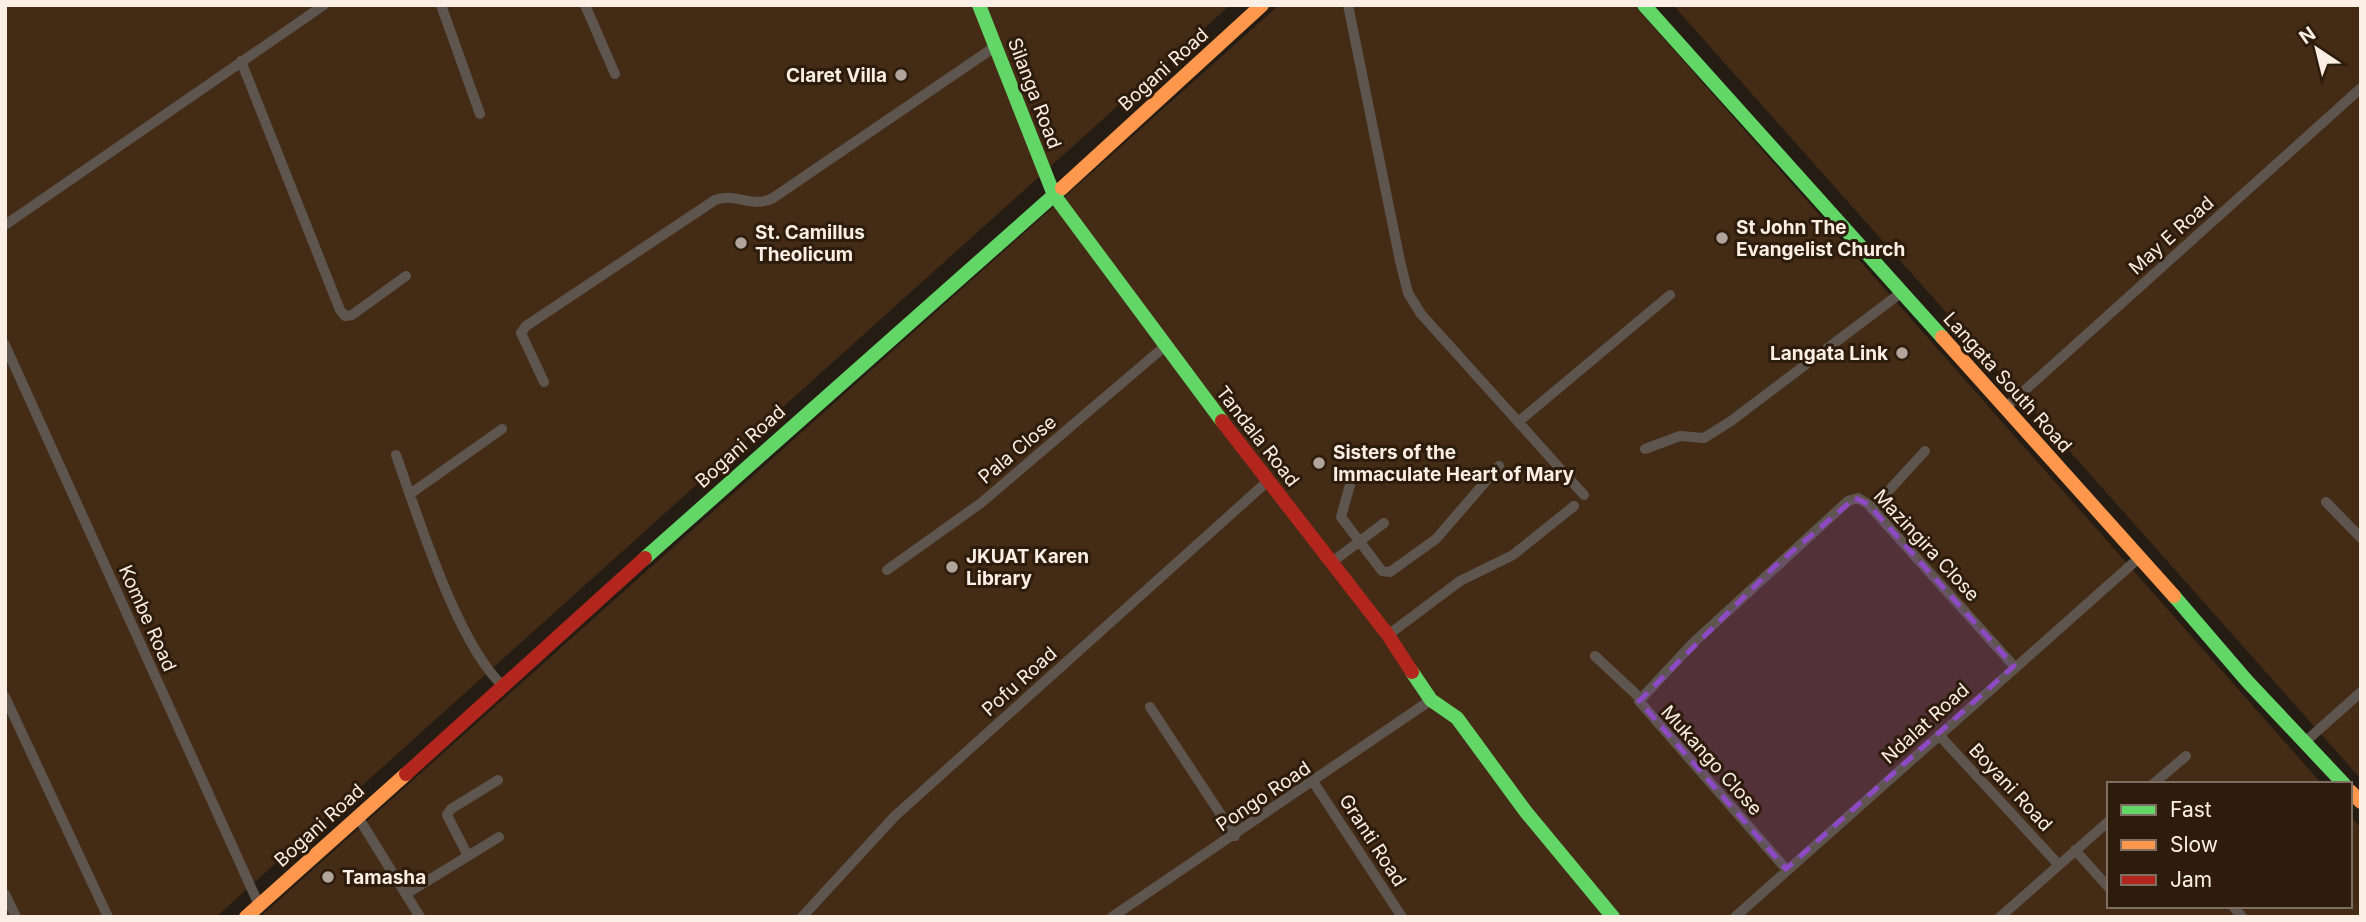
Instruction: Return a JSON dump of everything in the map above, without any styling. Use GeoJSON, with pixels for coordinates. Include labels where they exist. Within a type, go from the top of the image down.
{"type":"FeatureCollection","features":[{"type":"Feature","properties":{"kind":"street"},"geometry":{"type":"LineString","coordinates":[[5,225],[324,5]]}},
{"type":"Feature","properties":{"kind":"street"},"geometry":{"type":"LineString","coordinates":[[441,5],[480,114]]}},
{"type":"Feature","properties":{"kind":"street"},"geometry":{"type":"LineString","coordinates":[[585,5],[615,74]]}},
{"type":"Feature","properties":{"kind":"street","name":"Silanga Road"},"geometry":{"type":"LineString","coordinates":[[979,5],[1054,195]]}},
{"type":"Feature","properties":{"kind":"street","name":"Bogani Road"},"geometry":{"type":"LineString","coordinates":[[246,917],[875,351],[1054,195],[1262,5]]}},
{"type":"Feature","properties":{"kind":"street"},"geometry":{"type":"LineString","coordinates":[[1348,5],[1408,293],[1421,314],[1584,495]]}},
{"type":"Feature","properties":{"kind":"street","name":"Langata South Road"},"geometry":{"type":"LineString","coordinates":[[1644,5],[2140,557],[2247,681],[2342,782]]}},
{"type":"Feature","properties":{"kind":"street"},"geometry":{"type":"LineString","coordinates":[[544,382],[522,333],[526,326],[715,200],[730,197],[760,203],[773,198],[996,46]]}},
{"type":"Feature","properties":{"kind":"street"},"geometry":{"type":"LineString","coordinates":[[241,61],[340,310],[345,316],[352,315],[406,276]]}},
{"type":"Feature","properties":{"kind":"street","name":"May E Road"},"geometry":{"type":"LineString","coordinates":[[2005,408],[2361,88]]}},
{"type":"Feature","properties":{"kind":"street","name":"Tandala Road"},"geometry":{"type":"LineString","coordinates":[[1054,195],[1164,347],[1388,635],[1431,700]]}},
{"type":"Feature","properties":{"kind":"street"},"geometry":{"type":"LineString","coordinates":[[1645,449],[1680,436],[1703,438],[1731,421],[1902,292]]}},
{"type":"Feature","properties":{"kind":"street"},"geometry":{"type":"LineString","coordinates":[[1518,422],[1670,295]]}},
{"type":"Feature","properties":{"kind":"street","name":"Kombe Road"},"geometry":{"type":"LineString","coordinates":[[5,345],[259,905]]}},
{"type":"Feature","properties":{"kind":"street","name":"Pala Close"},"geometry":{"type":"LineString","coordinates":[[887,570],[981,503],[1164,347]]}},
{"type":"Feature","properties":{"kind":"street"},"geometry":{"type":"LineString","coordinates":[[410,494],[502,429]]}},
{"type":"Feature","properties":{"kind":"street"},"geometry":{"type":"LineString","coordinates":[[1872,509],[1925,451]]}},
{"type":"Feature","properties":{"kind":"street"},"geometry":{"type":"LineString","coordinates":[[396,455],[477,656],[503,685]]}},
{"type":"Feature","properties":{"kind":"street"},"geometry":{"type":"LineString","coordinates":[[1350,485],[1341,517],[1382,571],[1390,572],[1436,539],[1499,466]]}},
{"type":"Feature","properties":{"kind":"street","name":"Pofu Road"},"geometry":{"type":"LineString","coordinates":[[802,917],[895,816],[1269,480]]}},
{"type":"Feature","properties":{"kind":"street","name":"Mazingira Close"},"geometry":{"type":"LineString","coordinates":[[1776,566],[1847,501],[1858,498],[1872,509],[2014,666]]}},
{"type":"Feature","properties":{"kind":"street"},"geometry":{"type":"LineString","coordinates":[[2326,502],[2361,538]]}},
{"type":"Feature","properties":{"kind":"street"},"geometry":{"type":"LineString","coordinates":[[1388,635],[1460,582],[1513,555],[1574,506]]}},
{"type":"Feature","properties":{"kind":"street"},"geometry":{"type":"LineString","coordinates":[[1332,562],[1384,523]]}},
{"type":"Feature","properties":{"kind":"street","name":"Ndalat Road"},"geometry":{"type":"LineString","coordinates":[[1735,917],[2014,666],[2140,557]]}},
{"type":"Feature","properties":{"kind":"street","name":"Mukango Close"},"geometry":{"type":"LineString","coordinates":[[1776,566],[1693,643],[1640,698],[1644,711],[1786,869]]}},
{"type":"Feature","properties":{"kind":"street"},"geometry":{"type":"LineString","coordinates":[[1595,656],[1640,698]]}},
{"type":"Feature","properties":{"kind":"street"},"geometry":{"type":"LineString","coordinates":[[2305,742],[2361,692]]}},
{"type":"Feature","properties":{"kind":"street"},"geometry":{"type":"LineString","coordinates":[[5,697],[108,917]]}},
{"type":"Feature","properties":{"kind":"street"},"geometry":{"type":"LineString","coordinates":[[1431,700],[1457,718],[1526,812],[1613,917]]}},
{"type":"Feature","properties":{"kind":"street","name":"Pongo Road"},"geometry":{"type":"LineString","coordinates":[[1112,917],[1314,783],[1431,700]]}},
{"type":"Feature","properties":{"kind":"street"},"geometry":{"type":"LineString","coordinates":[[1150,707],[1235,836]]}},
{"type":"Feature","properties":{"kind":"street","name":"Boyani Road"},"geometry":{"type":"LineString","coordinates":[[1938,735],[2058,864]]}},
{"type":"Feature","properties":{"kind":"street"},"geometry":{"type":"LineString","coordinates":[[2155,782],[2186,757]]}},
{"type":"Feature","properties":{"kind":"street"},"geometry":{"type":"LineString","coordinates":[[468,856],[447,815],[451,809],[498,780]]}},
{"type":"Feature","properties":{"kind":"street","name":"Granti Road"},"geometry":{"type":"LineString","coordinates":[[1314,783],[1402,917]]}},
{"type":"Feature","properties":{"kind":"street"},"geometry":{"type":"LineString","coordinates":[[358,817],[420,917]]}},
{"type":"Feature","properties":{"kind":"street"},"geometry":{"type":"LineString","coordinates":[[2000,917],[2107,823]]}},
{"type":"Feature","properties":{"kind":"street"},"geometry":{"type":"LineString","coordinates":[[406,894],[499,837]]}},
{"type":"Feature","properties":{"kind":"street"},"geometry":{"type":"LineString","coordinates":[[2075,850],[2107,886]]}},
{"type":"Feature","properties":{"kind":"street"},"geometry":{"type":"LineString","coordinates":[[5,894],[16,917]]}},
{"type":"Feature","properties":{"kind":"highlighted area"},"geometry":{"type":"Polygon","coordinates":[[[1855,498],[1868,504],[2014,666],[1786,869],[1639,701],[1775,566],[1855,498]]]}},
{"type":"Feature","properties":{"kind":"shaded area"},"geometry":{"type":"Polygon","coordinates":[[[5,5],[1230,5],[216,917],[5,917],[5,5]]]}},
{"type":"Feature","properties":{"kind":"shaded area"},"geometry":{"type":"Polygon","coordinates":[[[1279,5],[1634,5],[2320,782],[2107,782],[2107,908],[2352,908],[2352,818],[2361,828],[2361,917],[260,917],[1279,5]]]}},
{"type":"Feature","properties":{"kind":"shaded area"},"geometry":{"type":"Polygon","coordinates":[[[1673,5],[2361,5],[2361,779],[1673,5]]]}},
{"type":"Feature","properties":{"kind":"traffic: fast"},"geometry":{"type":"LineString","coordinates":[[979,5],[1054,195],[1222,421]]}},
{"type":"Feature","properties":{"kind":"traffic: fast"},"geometry":{"type":"LineString","coordinates":[[1644,5],[1942,337]]}},
{"type":"Feature","properties":{"kind":"traffic: fast"},"geometry":{"type":"LineString","coordinates":[[645,558],[1062,188]]}},
{"type":"Feature","properties":{"kind":"traffic: fast"},"geometry":{"type":"LineString","coordinates":[[2174,596],[2247,681],[2342,782]]}},
{"type":"Feature","properties":{"kind":"traffic: fast"},"geometry":{"type":"LineString","coordinates":[[1412,672],[1431,700],[1457,718],[1526,812],[1613,917]]}},
{"type":"Feature","properties":{"kind":"traffic: slow"},"geometry":{"type":"LineString","coordinates":[[1062,188],[1262,5]]}},
{"type":"Feature","properties":{"kind":"traffic: slow"},"geometry":{"type":"LineString","coordinates":[[1942,337],[2174,596]]}},
{"type":"Feature","properties":{"kind":"traffic: slow"},"geometry":{"type":"LineString","coordinates":[[246,917],[406,774]]}},
{"type":"Feature","properties":{"kind":"traffic: slow"},"geometry":{"type":"LineString","coordinates":[[2352,793],[2361,802]]}},
{"type":"Feature","properties":{"kind":"traffic: jam"},"geometry":{"type":"LineString","coordinates":[[1222,421],[1388,635],[1412,672]]}},
{"type":"Feature","properties":{"kind":"traffic: jam"},"geometry":{"type":"LineString","coordinates":[[406,774],[645,558]]}},
{"type":"Feature","properties":{"kind":"place","name":"Claret Villa"},"geometry":{"type":"Point","coordinates":[901,75]}},
{"type":"Feature","properties":{"kind":"place","name":"St John The Evangelist Church"},"geometry":{"type":"Point","coordinates":[1722,238]}},
{"type":"Feature","properties":{"kind":"place","name":"St. Camillus Theolicum"},"geometry":{"type":"Point","coordinates":[741,243]}},
{"type":"Feature","properties":{"kind":"place","name":"Langata Link"},"geometry":{"type":"Point","coordinates":[1902,353]}},
{"type":"Feature","properties":{"kind":"place","name":"Sisters of the Immaculate Heart of Mary"},"geometry":{"type":"Point","coordinates":[1319,463]}},
{"type":"Feature","properties":{"kind":"place","name":"JKUAT Karen Library"},"geometry":{"type":"Point","coordinates":[952,567]}},
{"type":"Feature","properties":{"kind":"place","name":"Tamasha"},"geometry":{"type":"Point","coordinates":[328,877]}}]}
